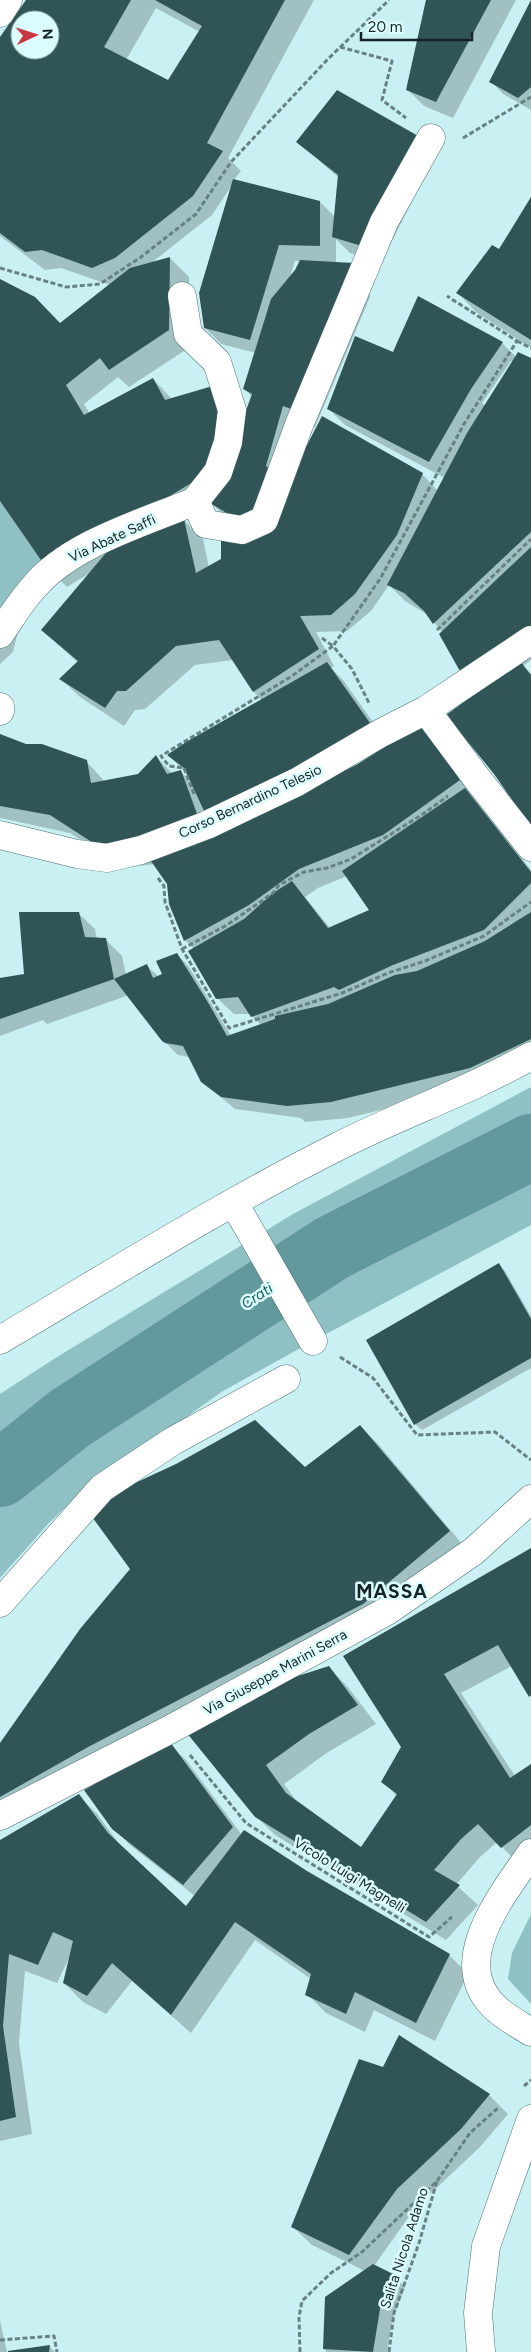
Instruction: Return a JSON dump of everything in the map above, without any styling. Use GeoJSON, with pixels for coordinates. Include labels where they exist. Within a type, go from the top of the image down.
{"type":"FeatureCollection","features":[{"type":"Feature","properties":{"kind":"street"},"geometry":{"type":"LineString","coordinates":[[0,13],[8,0]]}},
{"type":"Feature","properties":{"kind":"street"},"geometry":{"type":"LineString","coordinates":[[182,296],[188,334],[217,362],[232,410],[228,442],[218,472],[195,501],[206,524],[242,530],[264,520],[299,425],[384,222],[431,138]]}},
{"type":"Feature","properties":{"kind":"street","name":"Via Abate Saffi"},"geometry":{"type":"LineString","coordinates":[[0,634],[34,586],[63,561],[104,539],[195,501]]}},
{"type":"Feature","properties":{"kind":"street","name":"Corso Bernardino Telesio"},"geometry":{"type":"LineString","coordinates":[[0,834],[77,854],[106,858],[141,850],[207,825],[297,782],[381,733],[426,710],[531,640]]}},
{"type":"Feature","properties":{"kind":"street"},"geometry":{"type":"LineString","coordinates":[[426,710],[531,847]]}},
{"type":"Feature","properties":{"kind":"street"},"geometry":{"type":"LineString","coordinates":[[0,1340],[234,1203],[339,1146],[492,1079],[531,1056]]}},
{"type":"Feature","properties":{"kind":"street"},"geometry":{"type":"LineString","coordinates":[[234,1203],[313,1341]]}},
{"type":"Feature","properties":{"kind":"street"},"geometry":{"type":"LineString","coordinates":[[0,1603],[102,1488],[173,1441],[286,1379]]}},
{"type":"Feature","properties":{"kind":"street","name":"Via Giuseppe Marini Serra"},"geometry":{"type":"LineString","coordinates":[[0,1816],[169,1730],[387,1611],[474,1551],[531,1499]]}},
{"type":"Feature","properties":{"kind":"street"},"geometry":{"type":"LineString","coordinates":[[531,1853],[493,1910],[480,1939],[475,1967],[481,1989],[498,2011],[531,2032]]}},
{"type":"Feature","properties":{"kind":"street"},"geometry":{"type":"LineString","coordinates":[[480,2352],[478,2313],[486,2246],[531,2119]]}},
{"type":"Feature","properties":{"kind":"path"},"geometry":{"type":"LineString","coordinates":[[0,268],[66,288],[100,284],[132,263],[196,214],[231,162],[340,47],[389,0]]}},
{"type":"Feature","properties":{"kind":"path"},"geometry":{"type":"LineString","coordinates":[[340,47],[392,62],[382,100],[431,138],[456,142],[531,97]]}},
{"type":"Feature","properties":{"kind":"path"},"geometry":{"type":"LineString","coordinates":[[447,296],[517,342],[531,348]]}},
{"type":"Feature","properties":{"kind":"path"},"geometry":{"type":"LineString","coordinates":[[207,825],[184,768],[169,766],[161,756],[292,676],[334,646],[380,579],[464,424],[517,342]]}},
{"type":"Feature","properties":{"kind":"path"},"geometry":{"type":"LineString","coordinates":[[437,630],[531,539]]}},
{"type":"Feature","properties":{"kind":"path"},"geometry":{"type":"LineString","coordinates":[[322,638],[334,646],[352,669],[373,711]]}},
{"type":"Feature","properties":{"kind":"path"},"geometry":{"type":"LineString","coordinates":[[182,949],[227,925],[287,881],[304,872],[327,868],[351,859],[423,814],[475,776]]}},
{"type":"Feature","properties":{"kind":"path"},"geometry":{"type":"LineString","coordinates":[[141,850],[164,886],[165,902],[182,949],[229,1028],[342,993],[388,973],[425,961],[484,936],[531,902]]}},
{"type":"Feature","properties":{"kind":"path"},"geometry":{"type":"LineString","coordinates":[[313,1341],[373,1378],[417,1435],[495,1432],[531,1460]]}},
{"type":"Feature","properties":{"kind":"path","name":"Vicolo Luigi Magnelli"},"geometry":{"type":"LineString","coordinates":[[169,1730],[246,1823],[429,1937],[458,1911]]}},
{"type":"Feature","properties":{"kind":"path"},"geometry":{"type":"LineString","coordinates":[[518,2092],[531,2080]]}},
{"type":"Feature","properties":{"kind":"path","name":"Salita Nicola Adamo"},"geometry":{"type":"LineString","coordinates":[[300,2352],[299,2317],[302,2301],[331,2273],[362,2252],[437,2181],[470,2133],[504,2104]]}},
{"type":"Feature","properties":{"kind":"path","name":"Salita Nicola Adamo"},"geometry":{"type":"LineString","coordinates":[[389,2352],[394,2313],[437,2181]]}},
{"type":"Feature","properties":{"kind":"path"},"geometry":{"type":"LineString","coordinates":[[0,2340],[54,2336],[57,2352]]}},
{"type":"Feature","properties":{"kind":"shaded area"},"geometry":{"type":"Polygon","coordinates":[[[0,501],[47,569],[0,612],[0,501]]]}},
{"type":"Feature","properties":{"kind":"shaded area"},"geometry":{"type":"Polygon","coordinates":[[[531,1087],[531,1225],[223,1391],[82,1491],[48,1524],[0,1578],[0,1394],[57,1357],[293,1214],[531,1087]]]}},
{"type":"Feature","properties":{"kind":"shaded area"},"geometry":{"type":"Polygon","coordinates":[[[531,1914],[531,2004],[508,1979],[512,1953],[531,1914]]]}},
{"type":"Feature","properties":{"kind":"building"},"geometry":{"type":"Polygon","coordinates":[[[26,0],[131,0],[104,47],[168,80],[202,26],[155,0],[285,0],[207,143],[223,151],[193,196],[115,258],[92,268],[42,250],[25,252],[0,233],[0,37],[10,23],[10,60],[60,60],[60,10],[19,10],[26,0]]]}},
{"type":"Feature","properties":{"kind":"building"},"geometry":{"type":"Polygon","coordinates":[[[426,0],[491,0],[436,102],[406,90],[426,0]]]}},
{"type":"Feature","properties":{"kind":"building"},"geometry":{"type":"Polygon","coordinates":[[[531,0],[531,87],[518,98],[489,82],[531,0]]]}},
{"type":"Feature","properties":{"kind":"building"},"geometry":{"type":"Polygon","coordinates":[[[337,90],[420,137],[365,247],[332,237],[338,175],[296,142],[337,90]]]}},
{"type":"Feature","properties":{"kind":"building"},"geometry":{"type":"Polygon","coordinates":[[[233,179],[320,201],[320,246],[279,245],[250,340],[204,328],[199,293],[233,179]]]}},
{"type":"Feature","properties":{"kind":"building"},"geometry":{"type":"Polygon","coordinates":[[[531,197],[531,340],[456,293],[492,245],[499,249],[531,197]]]}},
{"type":"Feature","properties":{"kind":"building"},"geometry":{"type":"Polygon","coordinates":[[[170,257],[169,330],[109,370],[100,358],[66,385],[84,415],[153,378],[165,400],[216,385],[222,430],[215,469],[47,569],[0,501],[0,279],[35,297],[60,323],[130,268],[170,257]]]}},
{"type":"Feature","properties":{"kind":"building"},"geometry":{"type":"Polygon","coordinates":[[[300,260],[354,263],[299,412],[283,406],[266,466],[272,471],[261,506],[240,521],[210,503],[223,474],[252,394],[243,389],[271,299],[295,270],[300,260]]]}},
{"type":"Feature","properties":{"kind":"building"},"geometry":{"type":"Polygon","coordinates":[[[418,296],[503,342],[471,389],[429,462],[327,409],[355,336],[393,352],[418,296]]]}},
{"type":"Feature","properties":{"kind":"building"},"geometry":{"type":"Polygon","coordinates":[[[518,352],[531,358],[531,532],[433,624],[424,611],[404,593],[387,585],[467,433],[518,352]]]}},
{"type":"Feature","properties":{"kind":"building"},"geometry":{"type":"Polygon","coordinates":[[[322,416],[423,473],[397,535],[355,594],[331,615],[300,616],[319,649],[253,692],[219,640],[176,646],[126,691],[117,691],[105,708],[59,679],[78,661],[41,630],[111,547],[184,519],[196,573],[221,559],[221,538],[254,537],[293,472],[322,416]]]}},
{"type":"Feature","properties":{"kind":"building"},"geometry":{"type":"Polygon","coordinates":[[[531,547],[531,629],[461,673],[439,634],[531,547]]]}},
{"type":"Feature","properties":{"kind":"building"},"geometry":{"type":"Polygon","coordinates":[[[520,661],[531,675],[531,827],[494,774],[446,715],[520,661]]]}},
{"type":"Feature","properties":{"kind":"building"},"geometry":{"type":"Polygon","coordinates":[[[327,662],[370,723],[264,787],[206,815],[184,768],[167,755],[186,742],[327,662]]]}},
{"type":"Feature","properties":{"kind":"building"},"geometry":{"type":"Polygon","coordinates":[[[423,722],[460,780],[383,835],[299,869],[249,905],[184,941],[169,904],[167,884],[146,854],[305,790],[358,764],[423,722]]]}},
{"type":"Feature","properties":{"kind":"building"},"geometry":{"type":"Polygon","coordinates":[[[0,734],[26,744],[42,744],[87,760],[91,783],[138,774],[156,755],[167,774],[181,770],[200,822],[104,850],[50,815],[0,806],[0,734]]]}},
{"type":"Feature","properties":{"kind":"building"},"geometry":{"type":"Polygon","coordinates":[[[465,788],[531,872],[531,883],[484,930],[393,965],[339,990],[334,987],[251,1017],[238,997],[216,999],[188,951],[244,919],[273,893],[292,881],[328,928],[369,910],[342,871],[465,788]]]}},
{"type":"Feature","properties":{"kind":"building"},"geometry":{"type":"Polygon","coordinates":[[[19,912],[79,912],[85,937],[106,938],[114,979],[0,1019],[0,978],[24,974],[19,912]]]}},
{"type":"Feature","properties":{"kind":"building"},"geometry":{"type":"Polygon","coordinates":[[[531,912],[531,1039],[470,1068],[331,1102],[287,1106],[221,1097],[201,1082],[183,1046],[162,1041],[114,979],[147,964],[153,978],[162,974],[156,961],[177,953],[227,1036],[275,1019],[275,1016],[328,1004],[395,975],[417,971],[485,941],[531,912]]]}},
{"type":"Feature","properties":{"kind":"building"},"geometry":{"type":"Polygon","coordinates":[[[499,1263],[531,1319],[531,1358],[414,1425],[366,1340],[499,1263]]]}},
{"type":"Feature","properties":{"kind":"building"},"geometry":{"type":"Polygon","coordinates":[[[255,1420],[305,1467],[360,1425],[450,1531],[363,1604],[88,1747],[0,1797],[0,1743],[80,1629],[130,1569],[90,1514],[120,1490],[176,1464],[255,1420]]]}},
{"type":"Feature","properties":{"kind":"building"},"geometry":{"type":"Polygon","coordinates":[[[531,1548],[531,1695],[529,1697],[498,1645],[444,1674],[510,1778],[531,1764],[531,1825],[501,1848],[478,1824],[461,1839],[434,1870],[460,1885],[426,1922],[255,1817],[186,1732],[279,1682],[329,1666],[358,1705],[309,1734],[266,1765],[286,1793],[361,1847],[397,1794],[381,1782],[401,1747],[343,1656],[531,1548]]]}},
{"type":"Feature","properties":{"kind":"building"},"geometry":{"type":"Polygon","coordinates":[[[170,1742],[233,1827],[183,1885],[112,1829],[84,1790],[170,1742]]]}},
{"type":"Feature","properties":{"kind":"building"},"geometry":{"type":"Polygon","coordinates":[[[79,1794],[108,1833],[186,1906],[244,1830],[307,1871],[450,1954],[416,2023],[355,1992],[346,2014],[305,1995],[311,1974],[235,1922],[171,2015],[112,1963],[87,1996],[63,1983],[73,1941],[53,1932],[38,1965],[9,1954],[3,2026],[16,2117],[0,2121],[0,1840],[79,1794]]]}},
{"type":"Feature","properties":{"kind":"building"},"geometry":{"type":"Polygon","coordinates":[[[399,2035],[490,2094],[461,2129],[397,2189],[349,2255],[291,2227],[359,2059],[383,2067],[399,2035]]]}},
{"type":"Feature","properties":{"kind":"building"},"geometry":{"type":"Polygon","coordinates":[[[373,2264],[393,2274],[380,2309],[373,2352],[323,2349],[325,2297],[373,2264]]]}},
{"type":"Feature","properties":{"kind":"building"},"geometry":{"type":"Polygon","coordinates":[[[50,2345],[49,2352],[8,2352],[8,2351],[50,2345]]]}},
{"type":"Feature","properties":{"kind":"waterway","name":"Crati"},"geometry":{"type":"LineString","coordinates":[[0,1474],[70,1418],[332,1248],[531,1147]]}},
{"type":"Feature","properties":{"kind":"district","name":"MASSA"},"geometry":{"type":"Point","coordinates":[392,1591]}}]}
